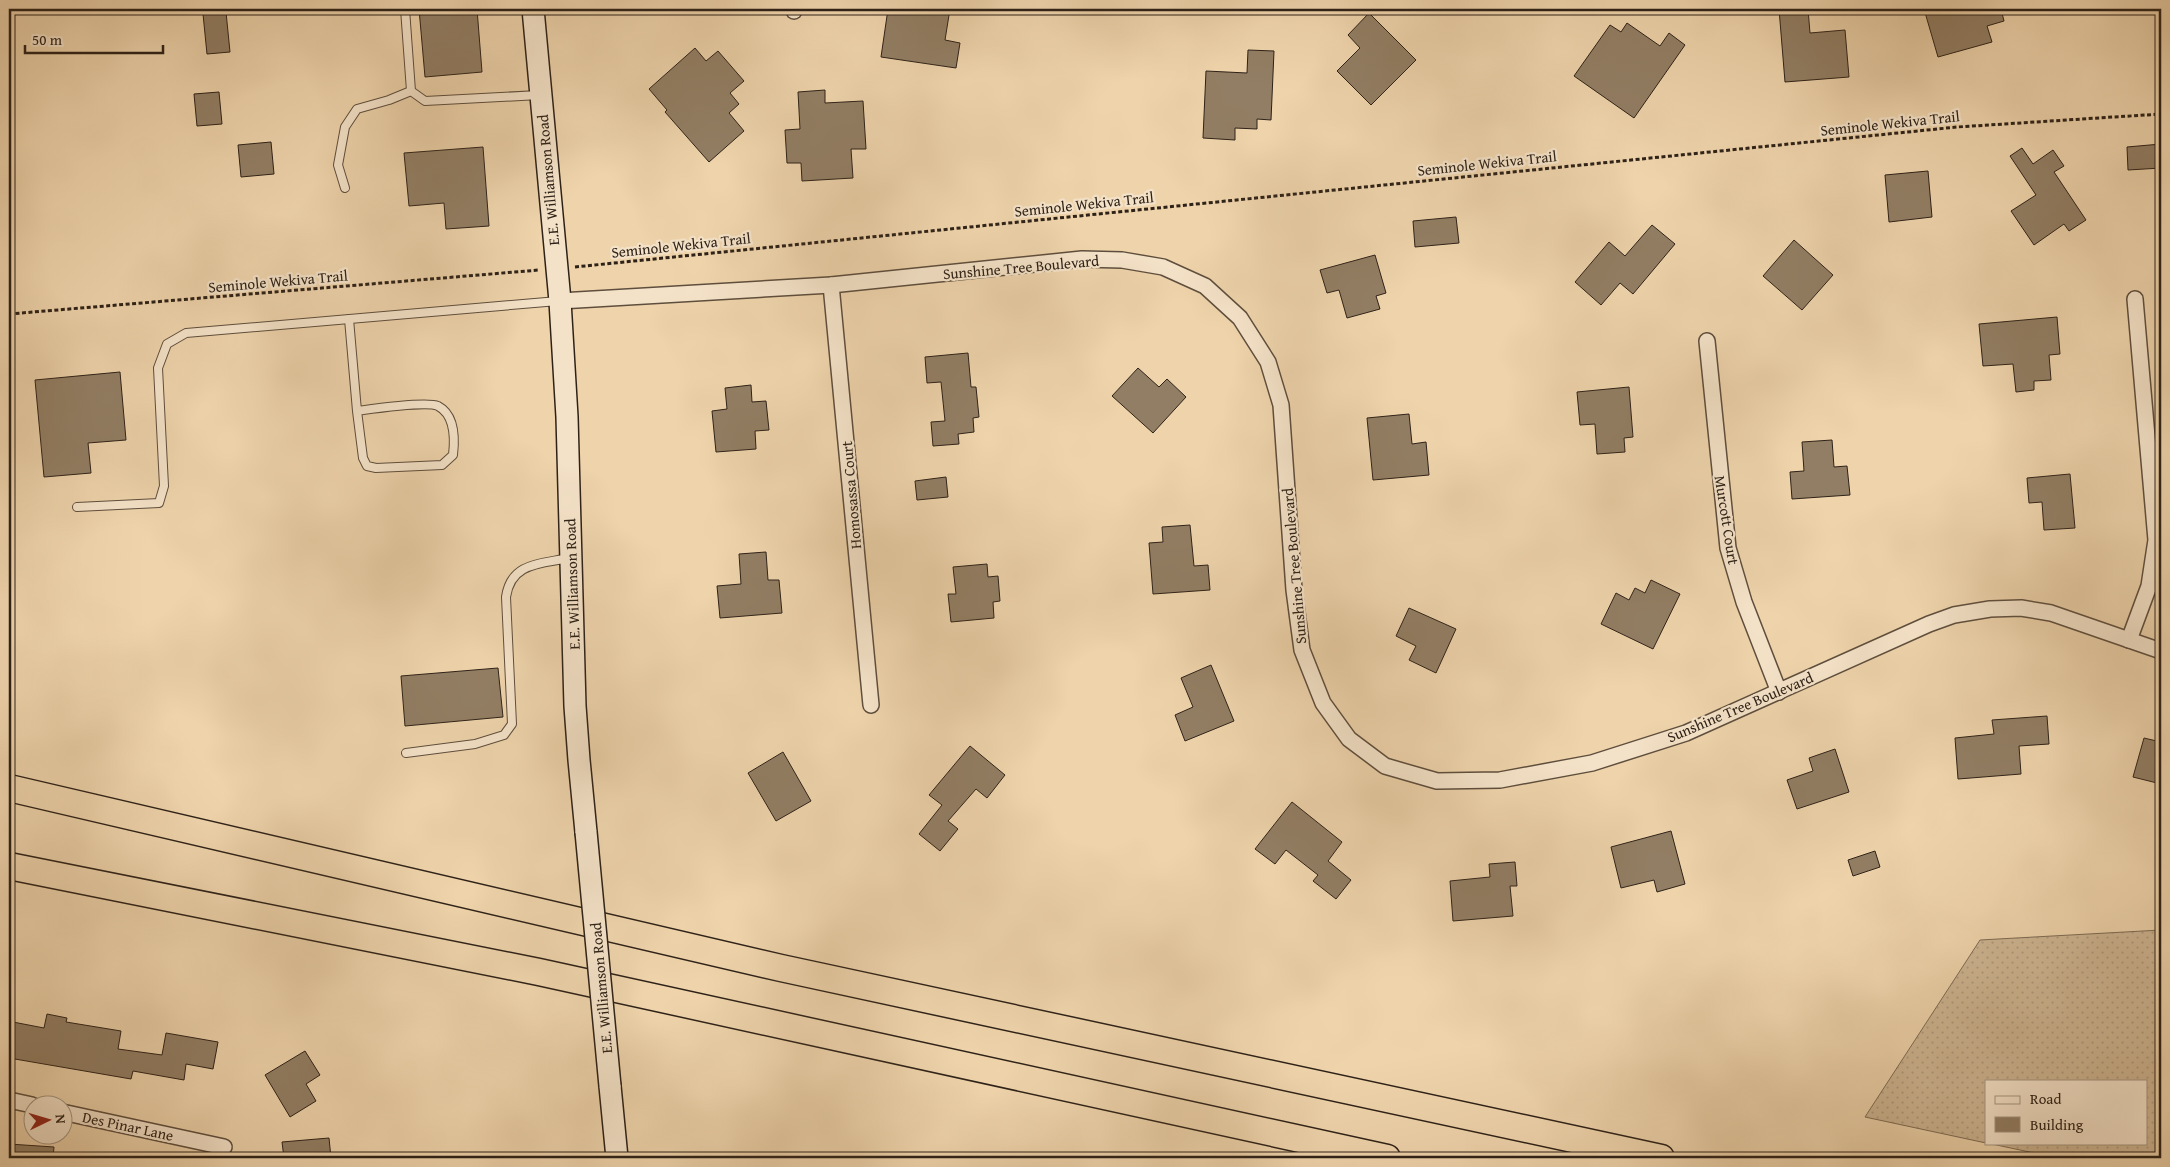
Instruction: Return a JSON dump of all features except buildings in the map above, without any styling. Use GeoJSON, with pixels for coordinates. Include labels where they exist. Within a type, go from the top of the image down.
{"type":"FeatureCollection","features":[{"type":"Feature","properties":{"kind":"highway"},"geometry":{"type":"LineString","coordinates":[[9,788],[781,968],[1662,1158]]}},
{"type":"Feature","properties":{"kind":"highway"},"geometry":{"type":"LineString","coordinates":[[9,866],[539,972],[1387,1158]]}},
{"type":"Feature","properties":{"kind":"street","name":"E.E. Williamson Road"},"geometry":{"type":"LineString","coordinates":[[533,9],[560,301],[567,417],[576,724],[617,1158]]}},
{"type":"Feature","properties":{"kind":"street","name":"Sunshine Tree Boulevard"},"geometry":{"type":"LineString","coordinates":[[560,301],[831,285],[1082,259],[1122,260],[1163,267],[1205,286],[1240,318],[1245,325],[1268,362],[1281,405],[1294,590],[1302,650],[1323,703],[1349,739],[1385,766],[1437,781],[1500,780],[1592,763],[1686,733],[1929,624],[1954,615],[1990,609],[2021,608],[2051,613],[2161,651]]}},
{"type":"Feature","properties":{"kind":"street","name":"Homosassa Court"},"geometry":{"type":"LineString","coordinates":[[831,285],[871,705]]}},
{"type":"Feature","properties":{"kind":"street"},"geometry":{"type":"LineString","coordinates":[[2129,640],[2148,586],[2156,540],[2134,299]]}},
{"type":"Feature","properties":{"kind":"street","name":"Murcott Court"},"geometry":{"type":"LineString","coordinates":[[1707,341],[1728,548],[1744,602],[1779,692]]}},
{"type":"Feature","properties":{"kind":"street"},"geometry":{"type":"LineString","coordinates":[[9,1100],[22,1103]]}},
{"type":"Feature","properties":{"kind":"street","name":"Des Pinar Lane"},"geometry":{"type":"LineString","coordinates":[[72,1114],[224,1147]]}},
{"type":"Feature","properties":{"kind":"lane"},"geometry":{"type":"LineString","coordinates":[[404,9],[411,91],[425,101],[541,95]]}},
{"type":"Feature","properties":{"kind":"lane"},"geometry":{"type":"LineString","coordinates":[[345,188],[338,165],[345,128],[357,109],[389,100],[411,91]]}},
{"type":"Feature","properties":{"kind":"lane"},"geometry":{"type":"LineString","coordinates":[[77,507],[159,503],[164,486],[158,368],[167,344],[186,333],[560,301]]}},
{"type":"Feature","properties":{"kind":"lane"},"geometry":{"type":"LineString","coordinates":[[349,319],[357,411],[362,458],[367,466],[376,468],[442,465],[453,455],[454,442],[449,417],[437,406],[425,404],[357,411]]}},
{"type":"Feature","properties":{"kind":"lane"},"geometry":{"type":"LineString","coordinates":[[406,752],[474,744],[504,735],[512,724],[506,597],[508,583],[516,574],[528,566],[571,558]]}},
{"type":"Feature","properties":{"kind":"path","name":"Seminole Wekiva Trail"},"geometry":{"type":"LineString","coordinates":[[9,314],[556,269],[1957,127],[2161,114]]}},
{"type":"Feature","properties":{"kind":"shaded area"},"geometry":{"type":"Polygon","coordinates":[[[2161,930],[2161,1158],[2058,1158],[1992,1144],[2148,1144],[2148,1080],[1985,1080],[1985,1143],[1865,1117],[1980,940],[2161,930]]]}}]}
